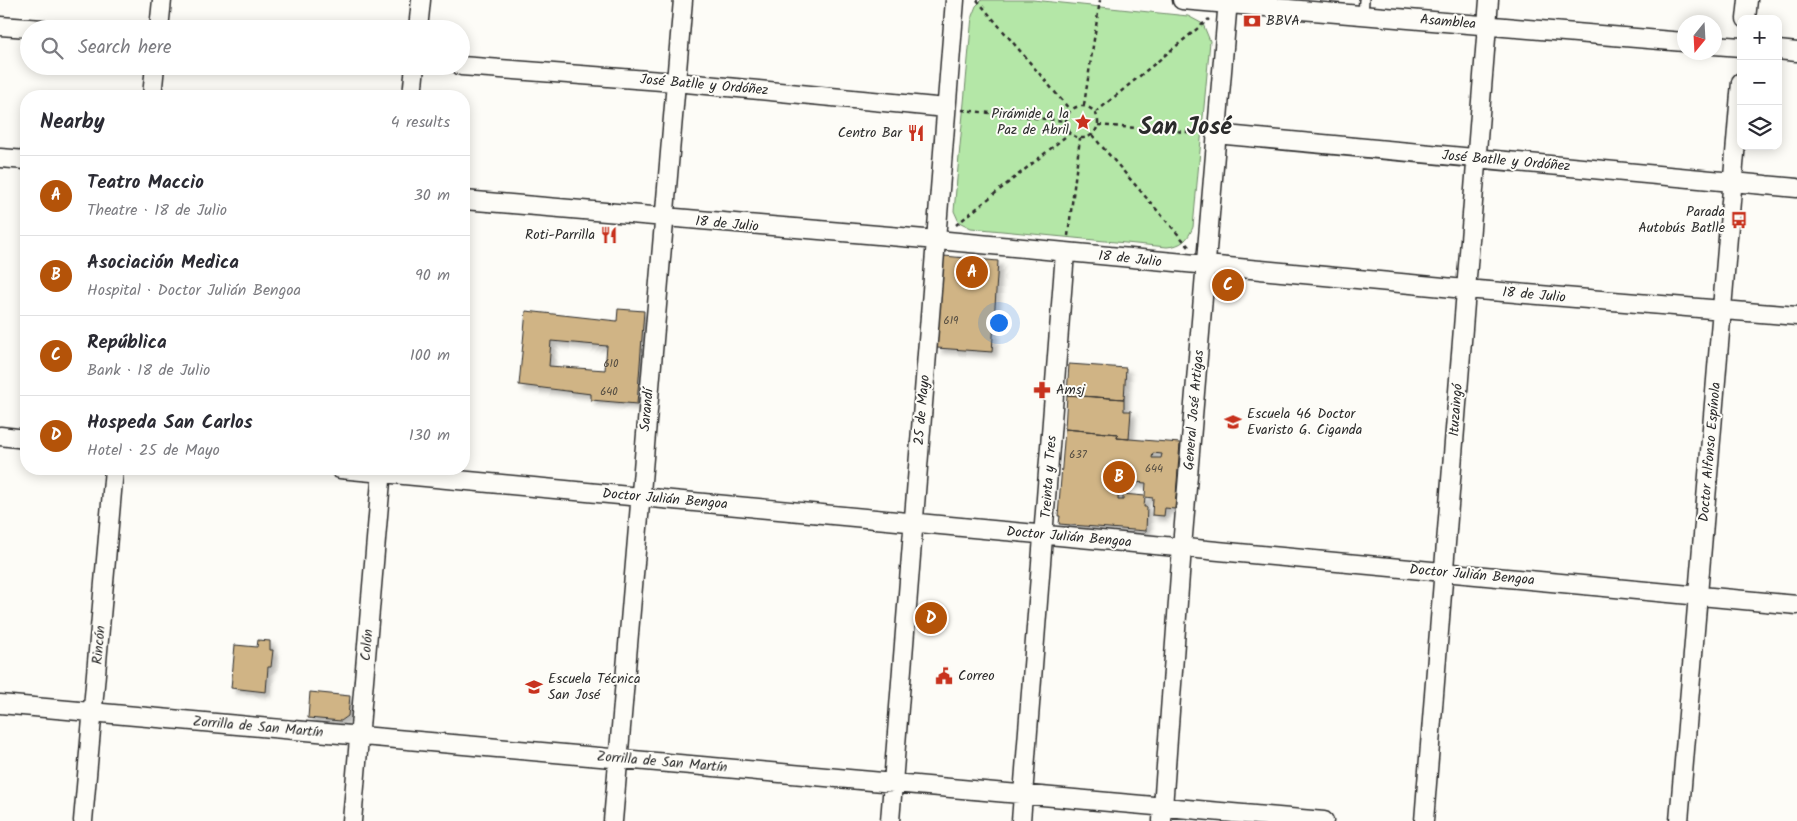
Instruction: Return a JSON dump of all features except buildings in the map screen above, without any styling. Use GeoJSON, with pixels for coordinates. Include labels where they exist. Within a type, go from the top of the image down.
{"type":"FeatureCollection","features":[{"type":"Feature","properties":{"kind":"street"},"geometry":{"type":"LineString","coordinates":[[160,20],[162,0]]}},
{"type":"Feature","properties":{"kind":"street"},"geometry":{"type":"LineString","coordinates":[[419,20],[421,0]]}},
{"type":"Feature","properties":{"kind":"street","name":"Sarandí"},"geometry":{"type":"LineString","coordinates":[[613,821],[683,0]]}},
{"type":"Feature","properties":{"kind":"street","name":"25 de Mayo"},"geometry":{"type":"LineString","coordinates":[[890,821],[912,523],[937,240],[955,0]]}},
{"type":"Feature","properties":{"kind":"street","name":"Asamblea"},"geometry":{"type":"LineString","coordinates":[[1182,0],[1364,8],[1487,26],[1677,41]]}},
{"type":"Feature","properties":{"kind":"street","name":"Ituzaingó"},"geometry":{"type":"LineString","coordinates":[[1424,821],[1489,0]]}},
{"type":"Feature","properties":{"kind":"street"},"geometry":{"type":"LineString","coordinates":[[1746,15],[1748,0]]}},
{"type":"Feature","properties":{"kind":"street","name":"General José Artigas"},"geometry":{"type":"LineString","coordinates":[[1163,814],[1182,547],[1207,267],[1215,134],[1228,2]]}},
{"type":"Feature","properties":{"kind":"street"},"geometry":{"type":"LineString","coordinates":[[0,26],[20,27]]}},
{"type":"Feature","properties":{"kind":"street"},"geometry":{"type":"LineString","coordinates":[[1722,45],[1737,47]]}},
{"type":"Feature","properties":{"kind":"street"},"geometry":{"type":"LineString","coordinates":[[1782,50],[1797,52]]}},
{"type":"Feature","properties":{"kind":"street","name":"José Batlle y Ordóñez"},"geometry":{"type":"LineString","coordinates":[[470,67],[675,82],[946,108]]}},
{"type":"Feature","properties":{"kind":"street"},"geometry":{"type":"LineString","coordinates":[[153,90],[154,75]]}},
{"type":"Feature","properties":{"kind":"street"},"geometry":{"type":"LineString","coordinates":[[413,90],[414,75]]}},
{"type":"Feature","properties":{"kind":"street","name":"Doctor Alfonso Espínola"},"geometry":{"type":"LineString","coordinates":[[1679,821],[1739,105]]}},
{"type":"Feature","properties":{"kind":"street","name":"José Batlle y Ordóñez"},"geometry":{"type":"LineString","coordinates":[[1215,134],[1797,188]]}},
{"type":"Feature","properties":{"kind":"street"},"geometry":{"type":"LineString","coordinates":[[0,158],[20,160]]}},
{"type":"Feature","properties":{"kind":"street","name":"18 de Julio"},"geometry":{"type":"LineString","coordinates":[[470,201],[937,240],[1207,267],[1797,316]]}},
{"type":"Feature","properties":{"kind":"street","name":"Treinta y Tres"},"geometry":{"type":"LineString","coordinates":[[1021,821],[1065,252]]}},
{"type":"Feature","properties":{"kind":"street"},"geometry":{"type":"LineString","coordinates":[[0,436],[20,438]]}},
{"type":"Feature","properties":{"kind":"street","name":"Rincón"},"geometry":{"type":"LineString","coordinates":[[83,821],[113,475]]}},
{"type":"Feature","properties":{"kind":"street","name":"Colón"},"geometry":{"type":"LineString","coordinates":[[352,821],[382,475]]}},
{"type":"Feature","properties":{"kind":"street","name":"Doctor Julián Bengoa"},"geometry":{"type":"LineString","coordinates":[[422,475],[912,523],[1797,605]]}},
{"type":"Feature","properties":{"kind":"street","name":"Zorrilla de San Martín"},"geometry":{"type":"LineString","coordinates":[[0,704],[1023,795],[1163,814],[1324,821]]}},
{"type":"Feature","properties":{"kind":"path"},"geometry":{"type":"LineString","coordinates":[[977,0],[1070,110]]}},
{"type":"Feature","properties":{"kind":"path"},"geometry":{"type":"LineString","coordinates":[[1084,105],[1100,0]]}},
{"type":"Feature","properties":{"kind":"path"},"geometry":{"type":"LineString","coordinates":[[1096,112],[1228,2]]}},
{"type":"Feature","properties":{"kind":"path"},"geometry":{"type":"LineString","coordinates":[[1084,105],[1096,112],[1098,125],[1092,135],[1080,138],[1070,133],[1065,122],[1070,110],[1084,105]]}},
{"type":"Feature","properties":{"kind":"path"},"geometry":{"type":"LineString","coordinates":[[946,108],[1065,122]]}},
{"type":"Feature","properties":{"kind":"path"},"geometry":{"type":"LineString","coordinates":[[1098,125],[1215,134]]}},
{"type":"Feature","properties":{"kind":"path"},"geometry":{"type":"LineString","coordinates":[[937,240],[1070,133]]}},
{"type":"Feature","properties":{"kind":"path"},"geometry":{"type":"LineString","coordinates":[[1092,135],[1207,267]]}},
{"type":"Feature","properties":{"kind":"path"},"geometry":{"type":"LineString","coordinates":[[1065,252],[1080,138]]}},
{"type":"Feature","properties":{"kind":"green space"},"geometry":{"type":"Polygon","coordinates":[[[982,0],[1033,0],[1188,16],[1203,24],[1210,41],[1193,227],[1183,242],[1167,247],[971,228],[959,222],[954,211],[972,16],[976,6],[982,0]]]}},
{"type":"Feature","properties":{"kind":"place","name":"BBVA"},"geometry":{"type":"Point","coordinates":[1252,21]}},
{"type":"Feature","properties":{"kind":"place","name":"Pirámide a la Paz de Abril"},"geometry":{"type":"Point","coordinates":[1083,122]}},
{"type":"Feature","properties":{"kind":"place","name":"Centro Bar"},"geometry":{"type":"Point","coordinates":[916,133]}},
{"type":"Feature","properties":{"kind":"place","name":"Parada Autobús Batlle"},"geometry":{"type":"Point","coordinates":[1739,220]}},
{"type":"Feature","properties":{"kind":"place","name":"Roti-Parrilla"},"geometry":{"type":"Point","coordinates":[609,235]}},
{"type":"Feature","properties":{"kind":"place","name":"Teatro Maccio"},"geometry":{"type":"Point","coordinates":[972,272]}},
{"type":"Feature","properties":{"kind":"place","name":"República"},"geometry":{"type":"Point","coordinates":[1228,285]}},
{"type":"Feature","properties":{"kind":"place","name":"Amsj"},"geometry":{"type":"Point","coordinates":[1042,390]}},
{"type":"Feature","properties":{"kind":"place","name":"Escuela 46 Doctor Evaristo G. Ciganda"},"geometry":{"type":"Point","coordinates":[1233,422]}},
{"type":"Feature","properties":{"kind":"place","name":"Asociación Medica"},"geometry":{"type":"Point","coordinates":[1119,477]}},
{"type":"Feature","properties":{"kind":"place","name":"Hospeda San Carlos"},"geometry":{"type":"Point","coordinates":[931,618]}},
{"type":"Feature","properties":{"kind":"place","name":"Correo"},"geometry":{"type":"Point","coordinates":[944,676]}},
{"type":"Feature","properties":{"kind":"place","name":"Escuela Técnica San José"},"geometry":{"type":"Point","coordinates":[534,687]}},
{"type":"Feature","properties":{"kind":"district","name":"San José"},"geometry":{"type":"Point","coordinates":[1185,127]}}]}
